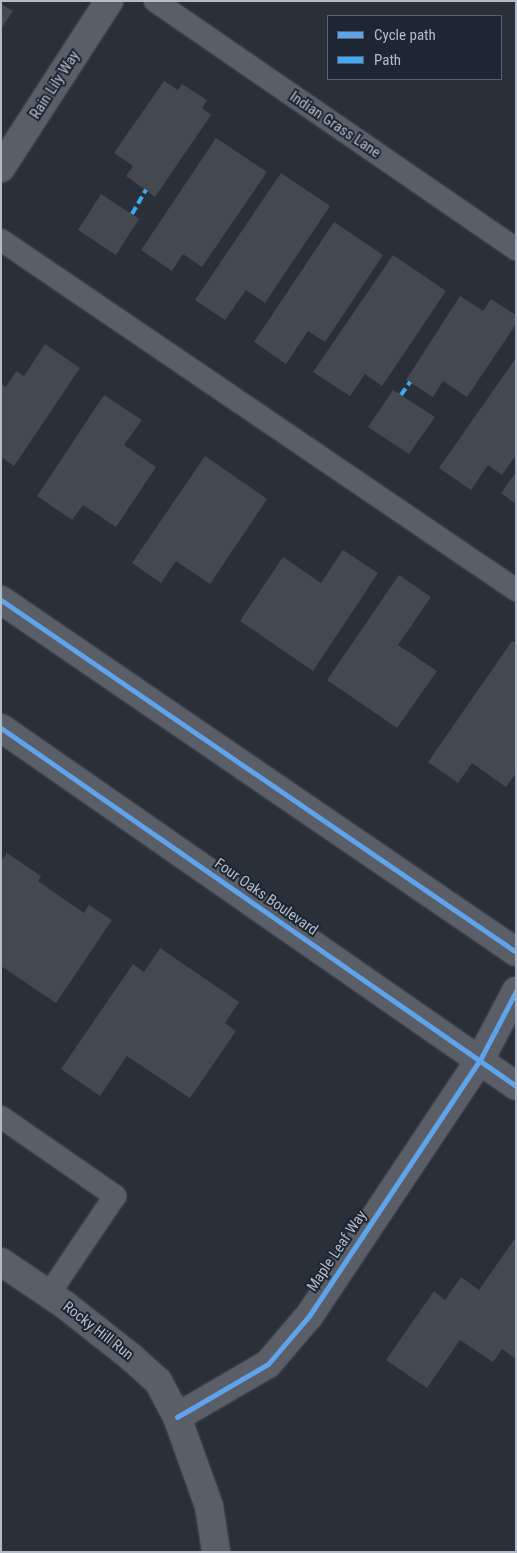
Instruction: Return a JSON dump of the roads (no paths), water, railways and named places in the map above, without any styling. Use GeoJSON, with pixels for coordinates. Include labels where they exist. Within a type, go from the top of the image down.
{"type":"FeatureCollection","features":[{"type":"Feature","properties":{"kind":"street","name":"Rain Lily Way"},"geometry":{"type":"LineString","coordinates":[[1,168],[109,1]]}},
{"type":"Feature","properties":{"kind":"street"},"geometry":{"type":"LineString","coordinates":[[1,600],[516,952]]}},
{"type":"Feature","properties":{"kind":"street","name":"Four Oaks Boulevard"},"geometry":{"type":"LineString","coordinates":[[1,728],[516,1086]]}},
{"type":"Feature","properties":{"kind":"street","name":"Maple Leaf Way"},"geometry":{"type":"LineString","coordinates":[[177,1417],[268,1364],[303,1323],[480,1060],[516,991]]}},
{"type":"Feature","properties":{"kind":"street","name":"Rocky Hill Run"},"geometry":{"type":"LineString","coordinates":[[1,1262],[49,1294],[131,1357],[158,1381],[177,1417]]}},
{"type":"Feature","properties":{"kind":"street"},"geometry":{"type":"LineString","coordinates":[[177,1417],[209,1506],[216,1552]]}},
{"type":"Feature","properties":{"kind":"lane","name":"Indian Grass Lane"},"geometry":{"type":"LineString","coordinates":[[155,1],[516,249]]}},
{"type":"Feature","properties":{"kind":"lane"},"geometry":{"type":"LineString","coordinates":[[1,240],[516,590]]}},
{"type":"Feature","properties":{"kind":"lane"},"geometry":{"type":"LineString","coordinates":[[1,1117],[115,1196],[49,1294]]}}]}
